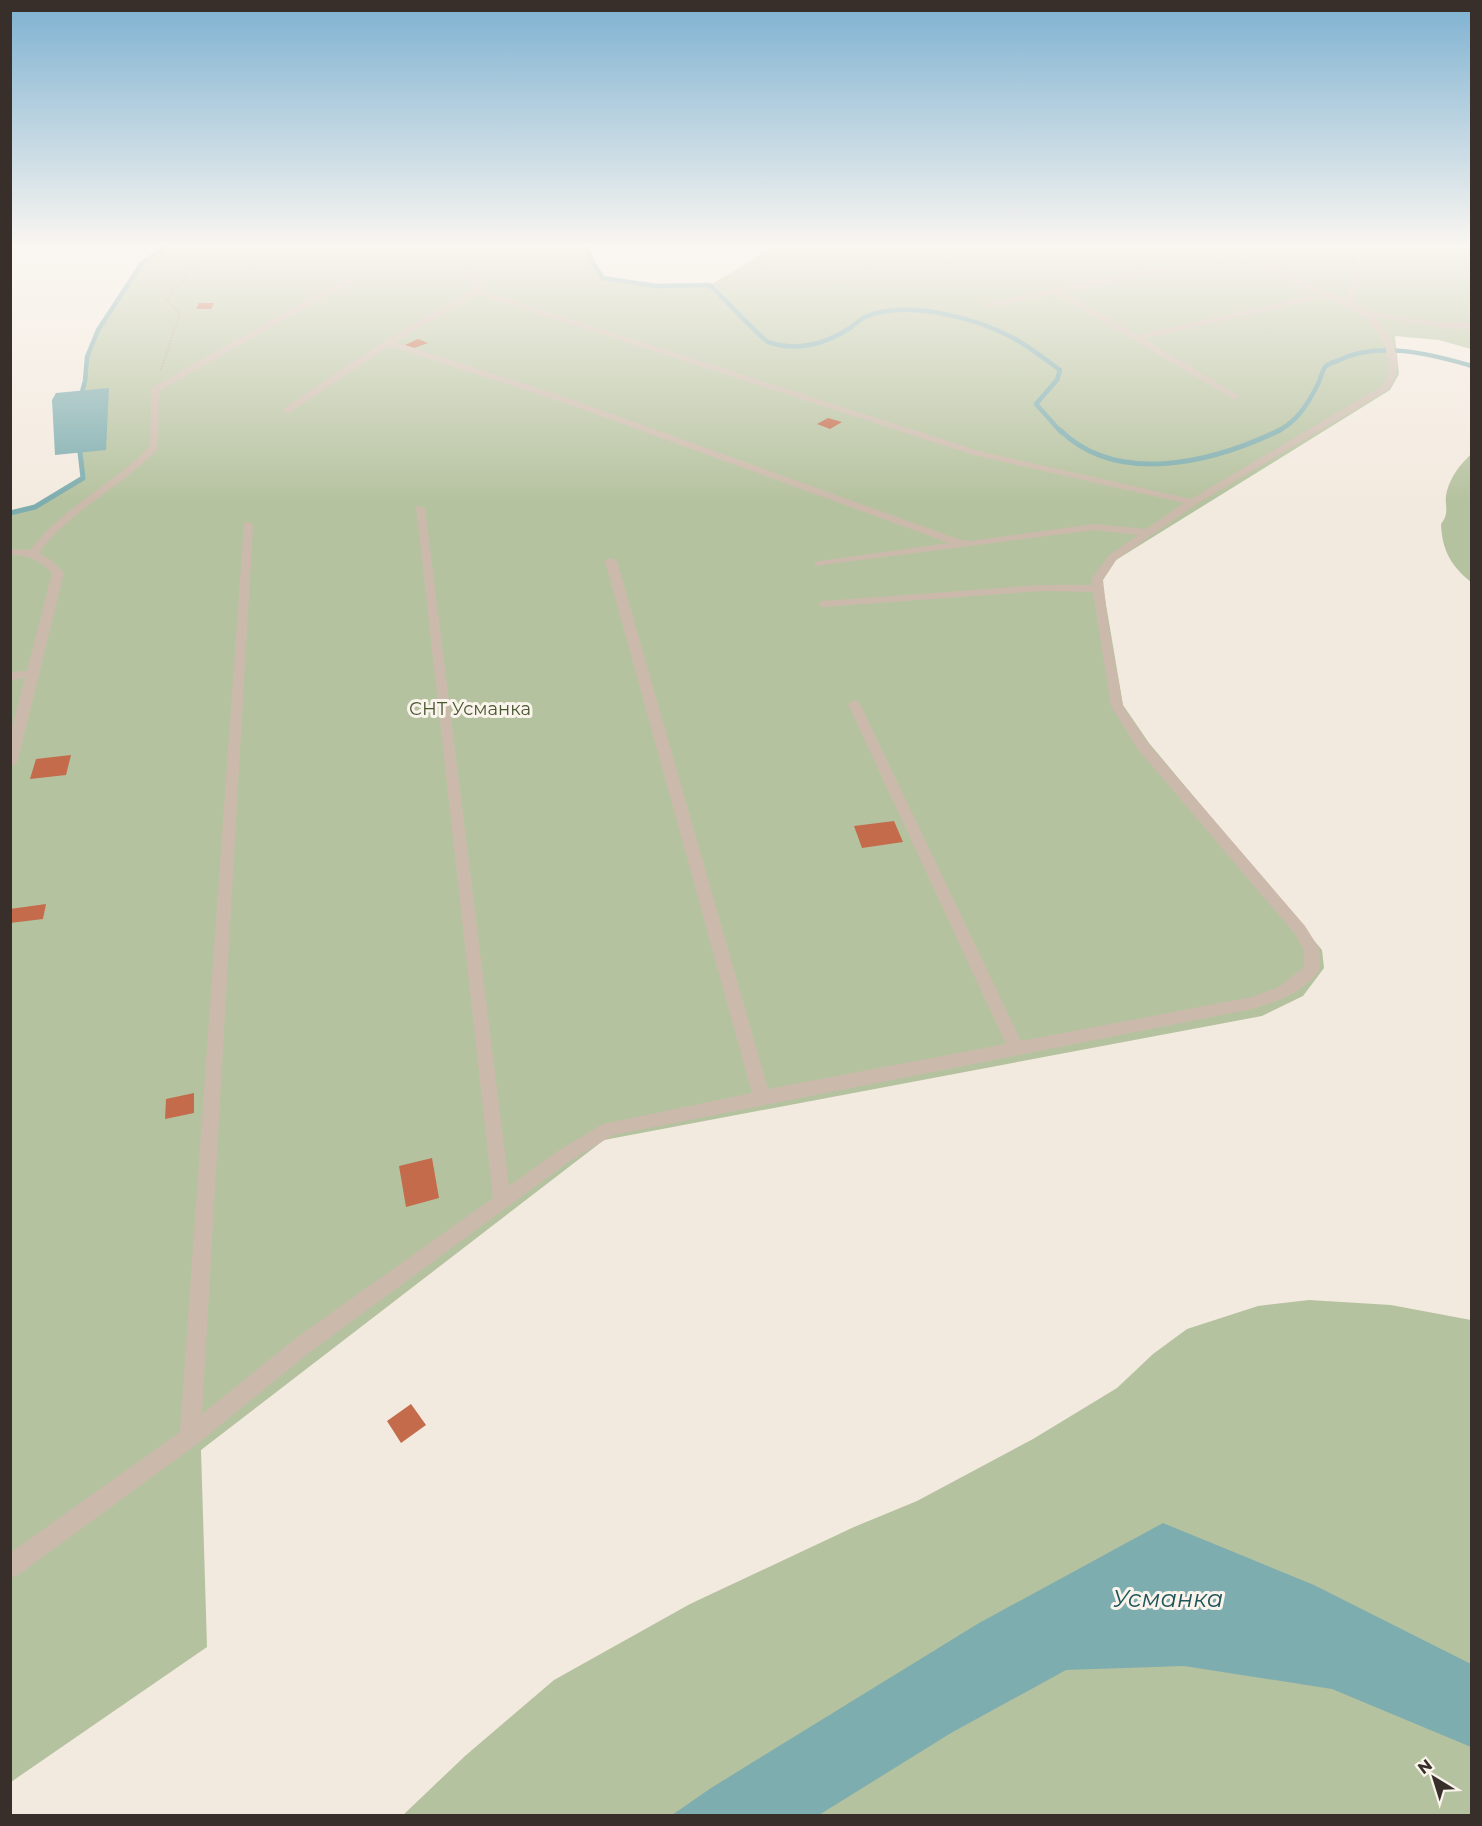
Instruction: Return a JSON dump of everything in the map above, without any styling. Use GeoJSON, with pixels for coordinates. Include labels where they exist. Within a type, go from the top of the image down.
{"type":"FeatureCollection","features":[{"type":"Feature","properties":{"kind":"street"},"geometry":{"type":"LineString","coordinates":[[32,555],[43,537],[138,465],[155,447],[154,390],[256,332]]}},
{"type":"Feature","properties":{"kind":"street"},"geometry":{"type":"LineString","coordinates":[[286,411],[406,332]]}},
{"type":"Feature","properties":{"kind":"street"},"geometry":{"type":"LineString","coordinates":[[600,332],[976,453],[1193,502]]}},
{"type":"Feature","properties":{"kind":"street"},"geometry":{"type":"LineString","coordinates":[[1127,332],[1235,397]]}},
{"type":"Feature","properties":{"kind":"street"},"geometry":{"type":"LineString","coordinates":[[1137,338],[1162,332]]}},
{"type":"Feature","properties":{"kind":"street"},"geometry":{"type":"LineString","coordinates":[[10,1567],[190,1437],[303,1345],[564,1156],[609,1129],[1274,997],[1294,987],[1312,969],[1312,950],[1300,930],[1142,745],[1117,706],[1097,580],[1112,558],[1193,502],[1385,388],[1393,373],[1391,351],[1381,332]]}},
{"type":"Feature","properties":{"kind":"street"},"geometry":{"type":"LineString","coordinates":[[389,343],[507,380],[956,542],[970,544]]}},
{"type":"Feature","properties":{"kind":"street"},"geometry":{"type":"LineString","coordinates":[[420,508],[502,1201]]}},
{"type":"Feature","properties":{"kind":"street"},"geometry":{"type":"LineString","coordinates":[[190,1437],[248,525]]}},
{"type":"Feature","properties":{"kind":"street"},"geometry":{"type":"LineString","coordinates":[[819,564],[1094,527],[1151,532]]}},
{"type":"Feature","properties":{"kind":"street"},"geometry":{"type":"LineString","coordinates":[[10,552],[18,551],[46,559],[58,573],[10,763]]}},
{"type":"Feature","properties":{"kind":"street"},"geometry":{"type":"LineString","coordinates":[[611,561],[762,1097]]}},
{"type":"Feature","properties":{"kind":"street"},"geometry":{"type":"LineString","coordinates":[[823,604],[1041,588],[1098,589]]}},
{"type":"Feature","properties":{"kind":"street"},"geometry":{"type":"LineString","coordinates":[[10,676],[32,674]]}},
{"type":"Feature","properties":{"kind":"street"},"geometry":{"type":"LineString","coordinates":[[854,704],[1016,1048]]}},
{"type":"Feature","properties":{"kind":"path"},"geometry":{"type":"LineString","coordinates":[[154,390],[174,332]]}},
{"type":"Feature","properties":{"kind":"green space","name":"СНТ Усманка"},"geometry":{"type":"Polygon","coordinates":[[[97,332],[1471,332],[1471,349],[1439,340],[1395,336],[1399,374],[1390,390],[1116,560],[1102,581],[1123,705],[1149,743],[1322,950],[1324,968],[1303,996],[1262,1016],[604,1140],[201,1450],[207,1647],[11,1782],[11,513],[35,507],[83,478],[78,436],[87,357],[97,332]]]}},
{"type":"Feature","properties":{"kind":"green space"},"geometry":{"type":"Polygon","coordinates":[[[1471,454],[1471,582],[1458,570],[1449,557],[1443,542],[1441,524],[1446,515],[1446,496],[1451,480],[1471,454]]]}},
{"type":"Feature","properties":{"kind":"green space"},"geometry":{"type":"Polygon","coordinates":[[[1309,1300],[1391,1305],[1471,1320],[1471,1815],[402,1816],[465,1756],[554,1680],[690,1604],[854,1527],[917,1501],[1033,1439],[1117,1388],[1153,1354],[1187,1329],[1258,1306],[1309,1300]]]}},
{"type":"Feature","properties":{"kind":"water"},"geometry":{"type":"Polygon","coordinates":[[[109,388],[106,450],[55,455],[52,400],[56,393],[109,388]]]}},
{"type":"Feature","properties":{"kind":"water","name":"Усманка"},"geometry":{"type":"Polygon","coordinates":[[[1163,1523],[1314,1585],[1471,1664],[1471,1747],[1332,1689],[1184,1666],[1066,1670],[951,1733],[819,1815],[672,1815],[711,1788],[979,1623],[1163,1523]]]}},
{"type":"Feature","properties":{"kind":"building"},"geometry":{"type":"Polygon","coordinates":[[[418,339],[428,343],[414,348],[405,345],[418,339]]]}},
{"type":"Feature","properties":{"kind":"building"},"geometry":{"type":"Polygon","coordinates":[[[828,418],[842,422],[830,429],[817,424],[828,418]]]}},
{"type":"Feature","properties":{"kind":"building"},"geometry":{"type":"Polygon","coordinates":[[[71,755],[66,775],[30,779],[36,759],[71,755]]]}},
{"type":"Feature","properties":{"kind":"building"},"geometry":{"type":"Polygon","coordinates":[[[894,821],[903,842],[862,848],[854,826],[894,821]]]}},
{"type":"Feature","properties":{"kind":"building"},"geometry":{"type":"Polygon","coordinates":[[[46,904],[43,919],[10,923],[10,909],[46,904]]]}},
{"type":"Feature","properties":{"kind":"building"},"geometry":{"type":"Polygon","coordinates":[[[194,1093],[194,1113],[165,1119],[166,1099],[194,1093]]]}},
{"type":"Feature","properties":{"kind":"building"},"geometry":{"type":"Polygon","coordinates":[[[432,1158],[439,1198],[406,1207],[399,1166],[432,1158]]]}},
{"type":"Feature","properties":{"kind":"building"},"geometry":{"type":"Polygon","coordinates":[[[411,1404],[426,1425],[401,1443],[387,1421],[411,1404]]]}},
{"type":"Feature","properties":{"kind":"waterway"},"geometry":{"type":"LineString","coordinates":[[80,399],[85,381],[87,357],[97,332]]}},
{"type":"Feature","properties":{"kind":"waterway"},"geometry":{"type":"LineString","coordinates":[[757,332],[768,342],[790,346],[810,345],[843,332]]}},
{"type":"Feature","properties":{"kind":"waterway"},"geometry":{"type":"LineString","coordinates":[[1001,332],[1060,370],[1057,380],[1036,404],[1061,432]]}},
{"type":"Feature","properties":{"kind":"waterway"},"geometry":{"type":"LineString","coordinates":[[1277,431],[1301,412],[1318,384],[1325,367],[1353,355],[1369,351],[1404,351],[1472,366]]}},
{"type":"Feature","properties":{"kind":"waterway"},"geometry":{"type":"LineString","coordinates":[[1060,430],[1083,448],[1110,459],[1138,463],[1167,463],[1197,459],[1226,452],[1277,431]]}},
{"type":"Feature","properties":{"kind":"waterway"},"geometry":{"type":"LineString","coordinates":[[10,513],[35,507],[83,478],[79,444]]}}]}
